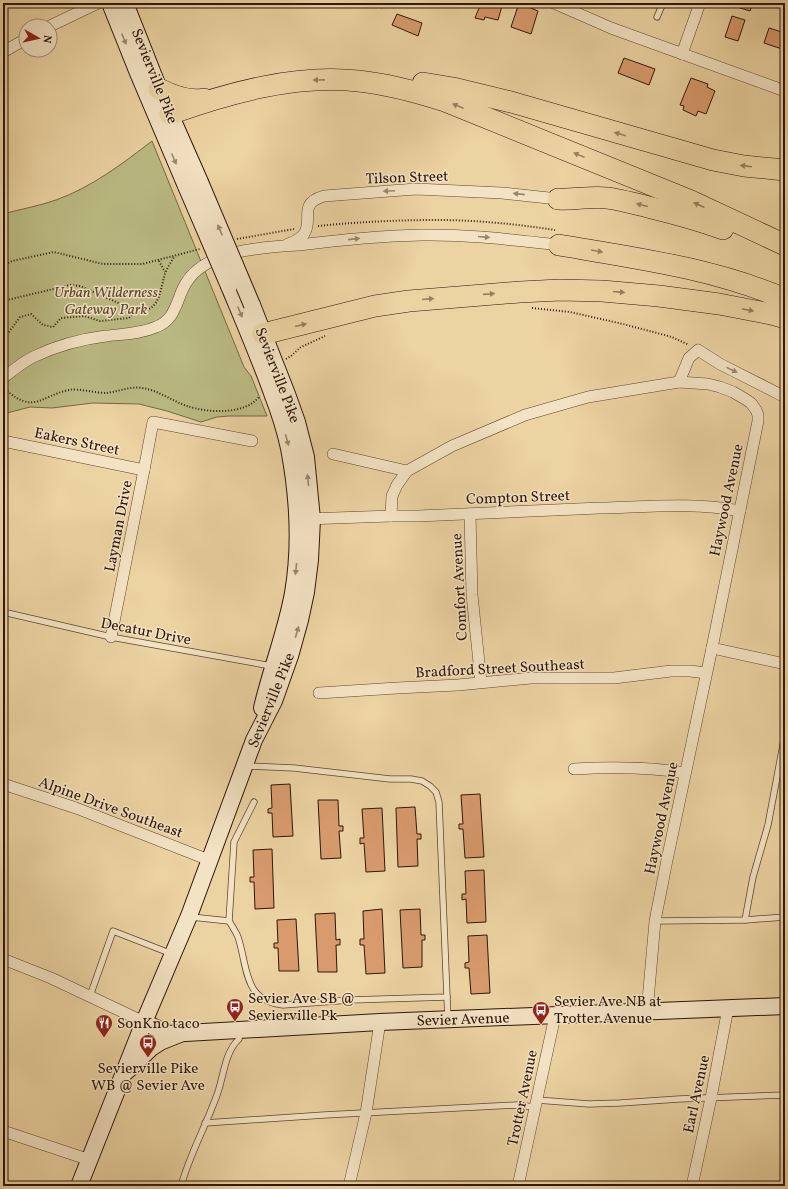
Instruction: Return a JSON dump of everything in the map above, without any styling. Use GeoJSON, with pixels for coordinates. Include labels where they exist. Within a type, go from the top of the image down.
{"type":"FeatureCollection","features":[{"type":"Feature","properties":{"kind":"highway"},"geometry":{"type":"LineString","coordinates":[[164,117],[222,97],[244,91],[287,83],[312,80],[358,81],[390,78],[453,88],[511,102],[713,160],[744,166],[785,170]]}},
{"type":"Feature","properties":{"kind":"highway"},"geometry":{"type":"LineString","coordinates":[[358,81],[411,90],[445,101],[691,201],[785,245]]}},
{"type":"Feature","properties":{"kind":"highway"},"geometry":{"type":"LineString","coordinates":[[159,89],[188,100],[195,101],[222,97]]}},
{"type":"Feature","properties":{"kind":"highway"},"geometry":{"type":"LineString","coordinates":[[558,199],[570,200],[595,197],[633,203],[692,218],[785,254]]}},
{"type":"Feature","properties":{"kind":"highway"},"geometry":{"type":"LineString","coordinates":[[559,245],[667,263],[702,271],[741,282],[785,299]]}},
{"type":"Feature","properties":{"kind":"highway"},"geometry":{"type":"LineString","coordinates":[[257,336],[375,306],[409,301],[560,290],[602,291],[658,296],[719,304],[785,318]]}},
{"type":"Feature","properties":{"kind":"street"},"geometry":{"type":"LineString","coordinates":[[58,22],[98,3]]}},
{"type":"Feature","properties":{"kind":"street","name":"Sevierville Pike"},"geometry":{"type":"LineString","coordinates":[[110,3],[138,72],[164,117],[193,184],[252,305],[264,370],[279,412],[289,447],[296,490],[305,519]]}},
{"type":"Feature","properties":{"kind":"street","name":"Sevierville Pike"},"geometry":{"type":"LineString","coordinates":[[125,3],[159,89],[164,117]]}},
{"type":"Feature","properties":{"kind":"street"},"geometry":{"type":"LineString","coordinates":[[554,3],[610,28],[785,91]]}},
{"type":"Feature","properties":{"kind":"street"},"geometry":{"type":"LineString","coordinates":[[682,54],[700,3]]}},
{"type":"Feature","properties":{"kind":"street"},"geometry":{"type":"LineString","coordinates":[[3,52],[18,44]]}},
{"type":"Feature","properties":{"kind":"street","name":"Sevierville Pike"},"geometry":{"type":"LineString","coordinates":[[83,1185],[90,1160],[123,1075],[189,916],[254,740],[274,701],[280,668],[300,620],[306,592],[310,560],[305,519],[306,457],[297,422],[276,364],[257,336],[229,286],[193,184]]}},
{"type":"Feature","properties":{"kind":"street","name":"Tilson Street"},"geometry":{"type":"LineString","coordinates":[[307,227],[307,216],[310,205],[315,200],[324,196],[416,189],[502,193],[558,199]]}},
{"type":"Feature","properties":{"kind":"street"},"geometry":{"type":"LineString","coordinates":[[288,245],[301,237],[307,227],[313,234],[327,241]]}},
{"type":"Feature","properties":{"kind":"street"},"geometry":{"type":"LineString","coordinates":[[3,378],[33,358],[66,344],[105,336],[135,334],[157,327],[165,322],[173,313],[191,275],[208,262],[237,252],[327,241],[422,235],[477,237],[559,245]]}},
{"type":"Feature","properties":{"kind":"street"},"geometry":{"type":"LineString","coordinates":[[679,382],[689,358],[698,350],[720,364],[785,397]]}},
{"type":"Feature","properties":{"kind":"street","name":"Haywood Avenue"},"geometry":{"type":"LineString","coordinates":[[392,516],[392,496],[397,485],[407,471],[452,446],[525,415],[588,397],[679,382],[708,384],[720,387],[745,399],[751,403],[756,410],[758,421],[686,773],[666,860],[655,921],[647,1012]]}},
{"type":"Feature","properties":{"kind":"street","name":"Layman Drive"},"geometry":{"type":"LineString","coordinates":[[111,637],[152,422],[252,442]]}},
{"type":"Feature","properties":{"kind":"street","name":"Eakers Street"},"geometry":{"type":"LineString","coordinates":[[3,441],[144,470]]}},
{"type":"Feature","properties":{"kind":"street"},"geometry":{"type":"LineString","coordinates":[[333,454],[407,471]]}},
{"type":"Feature","properties":{"kind":"street","name":"Compton Street"},"geometry":{"type":"LineString","coordinates":[[305,519],[661,506],[702,507],[740,511]]}},
{"type":"Feature","properties":{"kind":"street","name":"Comfort Avenue"},"geometry":{"type":"LineString","coordinates":[[470,514],[472,595],[481,682]]}},
{"type":"Feature","properties":{"kind":"street"},"geometry":{"type":"LineString","coordinates":[[712,648],[785,664]]}},
{"type":"Feature","properties":{"kind":"street","name":"Bradford Street Southeast"},"geometry":{"type":"LineString","coordinates":[[318,693],[458,685],[531,678],[614,678],[671,671],[706,673]]}},
{"type":"Feature","properties":{"kind":"street"},"geometry":{"type":"LineString","coordinates":[[574,769],[662,769],[686,773]]}},
{"type":"Feature","properties":{"kind":"street","name":"Alpine Drive Southeast"},"geometry":{"type":"LineString","coordinates":[[3,784],[76,808],[209,860]]}},
{"type":"Feature","properties":{"kind":"street"},"geometry":{"type":"LineString","coordinates":[[3,959],[32,969],[144,1022]]}},
{"type":"Feature","properties":{"kind":"street","name":"Sevier Avenue"},"geometry":{"type":"LineString","coordinates":[[144,1022],[168,1034],[380,1022],[785,1006]]}},
{"type":"Feature","properties":{"kind":"street","name":"Earl Avenue"},"geometry":{"type":"LineString","coordinates":[[692,1186],[728,1008]]}},
{"type":"Feature","properties":{"kind":"street","name":"Trotter Avenue"},"geometry":{"type":"LineString","coordinates":[[518,1186],[555,1016]]}},
{"type":"Feature","properties":{"kind":"street"},"geometry":{"type":"LineString","coordinates":[[349,1186],[366,1113],[380,1022]]}},
{"type":"Feature","properties":{"kind":"street"},"geometry":{"type":"LineString","coordinates":[[123,1075],[151,1048],[166,1039],[183,1033]]}},
{"type":"Feature","properties":{"kind":"street"},"geometry":{"type":"LineString","coordinates":[[3,1131],[90,1160]]}},
{"type":"Feature","properties":{"kind":"lane"},"geometry":{"type":"LineString","coordinates":[[658,17],[663,3]]}},
{"type":"Feature","properties":{"kind":"lane","name":"Decatur Drive"},"geometry":{"type":"LineString","coordinates":[[3,612],[111,637],[280,668]]}},
{"type":"Feature","properties":{"kind":"lane"},"geometry":{"type":"LineString","coordinates":[[744,920],[768,825],[785,734]]}},
{"type":"Feature","properties":{"kind":"lane"},"geometry":{"type":"LineString","coordinates":[[244,766],[294,768],[390,780],[411,779],[422,781],[436,792],[439,802],[448,1020]]}},
{"type":"Feature","properties":{"kind":"lane"},"geometry":{"type":"LineString","coordinates":[[254,802],[234,842],[229,921],[238,936],[248,979],[253,989],[259,996],[275,1004],[284,1005],[350,1000],[447,997]]}},
{"type":"Feature","properties":{"kind":"lane"},"geometry":{"type":"LineString","coordinates":[[189,916],[229,921]]}},
{"type":"Feature","properties":{"kind":"lane"},"geometry":{"type":"LineString","coordinates":[[655,921],[744,920],[785,917]]}},
{"type":"Feature","properties":{"kind":"lane"},"geometry":{"type":"LineString","coordinates":[[90,996],[113,931],[173,954]]}},
{"type":"Feature","properties":{"kind":"lane"},"geometry":{"type":"LineString","coordinates":[[181,1186],[188,1164],[217,1092],[229,1054],[234,1044],[239,1039],[239,1030]]}},
{"type":"Feature","properties":{"kind":"lane"},"geometry":{"type":"LineString","coordinates":[[205,1123],[536,1103],[589,1104],[679,1098],[785,1095]]}},
{"type":"Feature","properties":{"kind":"path"},"geometry":{"type":"LineString","coordinates":[[3,300],[75,285],[135,310],[152,308],[157,302],[165,272],[174,257]]}},
{"type":"Feature","properties":{"kind":"path"},"geometry":{"type":"LineString","coordinates":[[159,260],[165,272]]}},
{"type":"Feature","properties":{"kind":"path"},"geometry":{"type":"LineString","coordinates":[[530,308],[570,312],[623,324],[672,337],[698,350]]}},
{"type":"Feature","properties":{"kind":"path"},"geometry":{"type":"LineString","coordinates":[[3,339],[20,317],[31,314],[42,325],[53,327],[61,318],[84,316],[100,321],[129,318],[135,310]]}},
{"type":"Feature","properties":{"kind":"path"},"geometry":{"type":"LineString","coordinates":[[276,364],[291,356],[301,347],[326,335]]}},
{"type":"Feature","properties":{"kind":"path"},"geometry":{"type":"LineString","coordinates":[[3,386],[21,401],[31,402],[42,401],[71,390],[106,393],[132,387],[143,388],[187,406],[208,411],[229,410],[249,406],[259,398],[256,390]]}},
{"type":"Feature","properties":{"kind":"green space","name":"Urban Wilderness Gateway Park"},"geometry":{"type":"Polygon","coordinates":[[[152,141],[244,367],[251,376],[267,416],[217,417],[201,422],[139,404],[93,403],[52,408],[30,407],[3,414],[3,214],[50,202],[82,189],[118,166],[152,141]]]}},
{"type":"Feature","properties":{"kind":"building"},"geometry":{"type":"Polygon","coordinates":[[[368,3],[384,3],[382,8],[368,3]]]}},
{"type":"Feature","properties":{"kind":"building"},"geometry":{"type":"Polygon","coordinates":[[[481,3],[494,3],[502,6],[498,20],[485,17],[484,20],[475,18],[481,3]]]}},
{"type":"Feature","properties":{"kind":"building"},"geometry":{"type":"Polygon","coordinates":[[[519,3],[538,11],[531,34],[511,27],[519,3]]]}},
{"type":"Feature","properties":{"kind":"building"},"geometry":{"type":"Polygon","coordinates":[[[739,3],[753,3],[750,11],[737,7],[739,3]]]}},
{"type":"Feature","properties":{"kind":"building"},"geometry":{"type":"Polygon","coordinates":[[[397,14],[422,23],[418,36],[392,25],[397,14]]]}},
{"type":"Feature","properties":{"kind":"building"},"geometry":{"type":"Polygon","coordinates":[[[732,16],[745,20],[738,41],[725,37],[732,16]]]}},
{"type":"Feature","properties":{"kind":"building"},"geometry":{"type":"Polygon","coordinates":[[[769,28],[785,33],[785,50],[764,43],[769,28]]]}},
{"type":"Feature","properties":{"kind":"building"},"geometry":{"type":"Polygon","coordinates":[[[624,58],[655,69],[649,85],[618,73],[624,58]]]}},
{"type":"Feature","properties":{"kind":"building"},"geometry":{"type":"Polygon","coordinates":[[[691,78],[708,84],[707,87],[715,91],[706,114],[698,111],[696,116],[683,110],[684,106],[680,105],[691,78]]]}},
{"type":"Feature","properties":{"kind":"building"},"geometry":{"type":"Polygon","coordinates":[[[290,784],[293,836],[273,837],[272,813],[268,813],[268,809],[272,808],[271,785],[290,784]]]}},
{"type":"Feature","properties":{"kind":"building"},"geometry":{"type":"Polygon","coordinates":[[[480,794],[484,857],[465,858],[463,829],[459,829],[459,824],[463,824],[461,795],[480,794]]]}},
{"type":"Feature","properties":{"kind":"building"},"geometry":{"type":"Polygon","coordinates":[[[318,800],[338,800],[339,826],[343,826],[343,831],[339,831],[341,858],[321,859],[318,800]]]}},
{"type":"Feature","properties":{"kind":"building"},"geometry":{"type":"Polygon","coordinates":[[[415,807],[417,834],[421,834],[421,839],[417,839],[418,866],[398,867],[396,808],[415,807]]]}},
{"type":"Feature","properties":{"kind":"building"},"geometry":{"type":"Polygon","coordinates":[[[382,808],[385,871],[366,872],[364,843],[360,844],[360,838],[364,838],[362,809],[382,808]]]}},
{"type":"Feature","properties":{"kind":"building"},"geometry":{"type":"Polygon","coordinates":[[[272,849],[274,908],[255,909],[254,882],[250,882],[250,877],[254,877],[253,850],[272,849]]]}},
{"type":"Feature","properties":{"kind":"building"},"geometry":{"type":"Polygon","coordinates":[[[484,870],[486,922],[467,923],[466,899],[462,900],[462,894],[466,894],[465,871],[484,870]]]}},
{"type":"Feature","properties":{"kind":"building"},"geometry":{"type":"Polygon","coordinates":[[[382,909],[385,973],[366,974],[364,945],[360,945],[360,939],[364,939],[363,911],[382,909]]]}},
{"type":"Feature","properties":{"kind":"building"},"geometry":{"type":"Polygon","coordinates":[[[420,909],[421,935],[425,935],[425,940],[422,940],[422,967],[403,968],[400,910],[420,909]]]}},
{"type":"Feature","properties":{"kind":"building"},"geometry":{"type":"Polygon","coordinates":[[[335,913],[336,940],[340,939],[340,945],[336,945],[337,972],[318,972],[315,914],[335,913]]]}},
{"type":"Feature","properties":{"kind":"building"},"geometry":{"type":"Polygon","coordinates":[[[296,919],[299,971],[279,971],[278,948],[274,948],[274,943],[278,943],[277,920],[296,919]]]}},
{"type":"Feature","properties":{"kind":"building"},"geometry":{"type":"Polygon","coordinates":[[[487,935],[490,993],[471,994],[469,968],[465,968],[465,963],[469,962],[468,936],[487,935]]]}},
{"type":"Feature","properties":{"kind":"place","name":"Sevier Ave SB @ Sevierville Pk"},"geometry":{"type":"Point","coordinates":[235,1022]}},
{"type":"Feature","properties":{"kind":"place","name":"Sevier Ave NB at Trotter Avenue"},"geometry":{"type":"Point","coordinates":[541,1025]}},
{"type":"Feature","properties":{"kind":"place","name":"SonKno taco"},"geometry":{"type":"Point","coordinates":[104,1038]}},
{"type":"Feature","properties":{"kind":"place","name":"Sevierville Pike WB @ Sevier Ave"},"geometry":{"type":"Point","coordinates":[148,1058]}}]}
